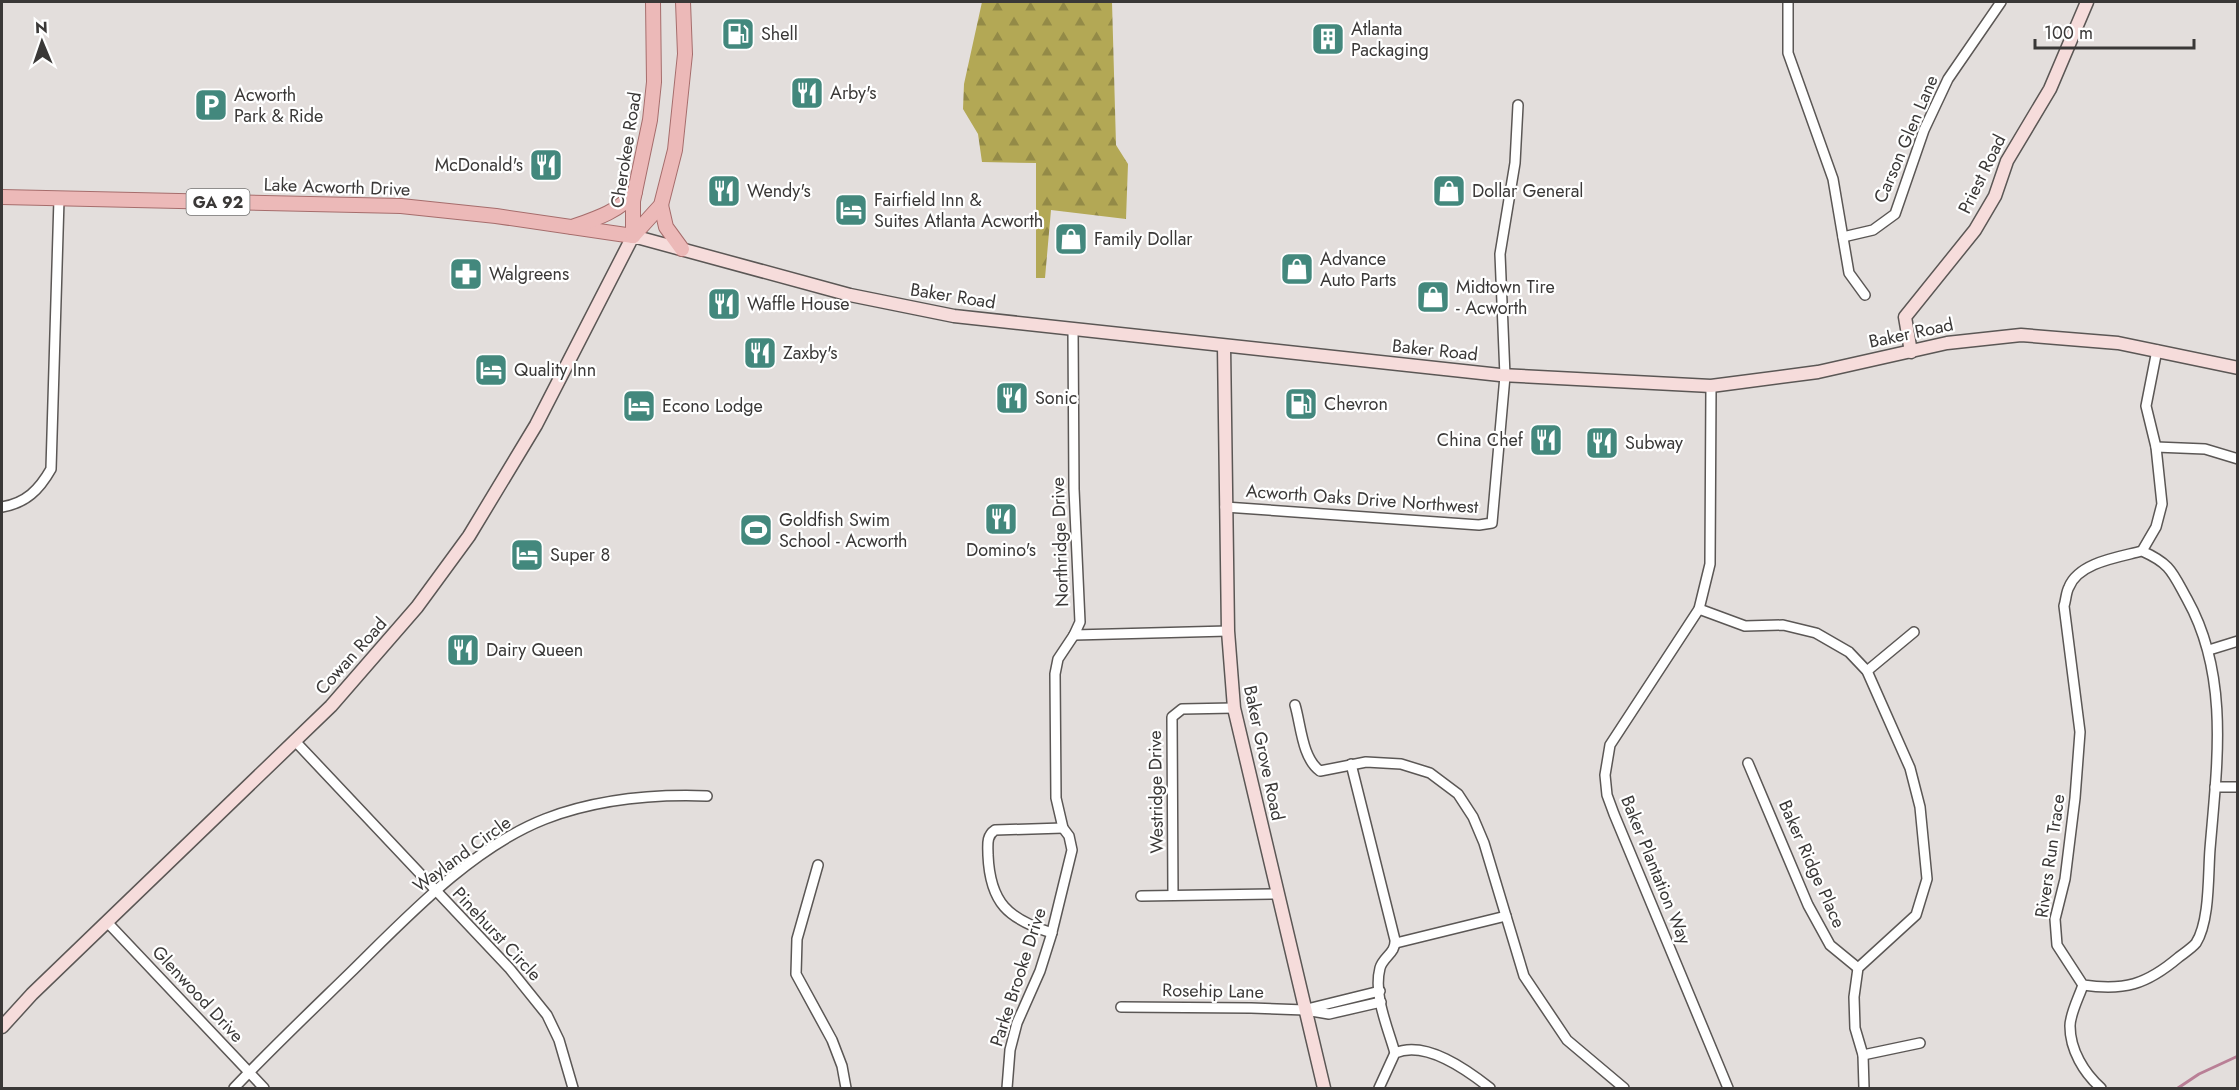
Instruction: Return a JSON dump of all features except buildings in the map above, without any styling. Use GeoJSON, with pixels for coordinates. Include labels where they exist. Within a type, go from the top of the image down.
{"type":"FeatureCollection","features":[{"type":"Feature","properties":{"kind":"main road","name":"Cherokee Road"},"geometry":{"type":"LineString","coordinates":[[633,237],[635,192],[654,82],[653,2]]}},
{"type":"Feature","properties":{"kind":"main road","name":"Cherokee Road"},"geometry":{"type":"LineString","coordinates":[[633,237],[661,205],[675,150],[682,103],[685,54],[683,2]]}},
{"type":"Feature","properties":{"kind":"main road","name":"Priest Road"},"geometry":{"type":"LineString","coordinates":[[1911,352],[1905,317],[1975,230],[1995,196],[2007,161],[2050,89],[2087,2]]}},
{"type":"Feature","properties":{"kind":"main road"},"geometry":{"type":"LineString","coordinates":[[571,227],[606,213],[624,203],[635,192]]}},
{"type":"Feature","properties":{"kind":"main road","name":"Lake Acworth Drive"},"geometry":{"type":"LineString","coordinates":[[2,197],[401,206],[633,237]]}},
{"type":"Feature","properties":{"kind":"main road"},"geometry":{"type":"LineString","coordinates":[[661,205],[666,227],[682,249]]}},
{"type":"Feature","properties":{"kind":"main road","name":"Baker Road"},"geometry":{"type":"LineString","coordinates":[[633,237],[850,296],[954,316],[1505,376],[1712,386],[1818,372],[1967,340],[2021,335],[2108,341],[2238,368]]}},
{"type":"Feature","properties":{"kind":"main road","name":"Cowan Road"},"geometry":{"type":"LineString","coordinates":[[2,1027],[32,994],[331,706],[399,629],[469,536],[536,425],[633,237]]}},
{"type":"Feature","properties":{"kind":"main road","name":"Baker Grove Road"},"geometry":{"type":"LineString","coordinates":[[1224,346],[1228,630],[1234,708],[1324,1089]]}},
{"type":"Feature","properties":{"kind":"street"},"geometry":{"type":"LineString","coordinates":[[1788,2],[1788,53],[1833,179],[1849,273],[1865,295]]}},
{"type":"Feature","properties":{"kind":"street","name":"Carson Glen Lane"},"geometry":{"type":"LineString","coordinates":[[1843,237],[1873,230],[1895,214],[1924,130],[1948,79],[2001,2]]}},
{"type":"Feature","properties":{"kind":"street"},"geometry":{"type":"LineString","coordinates":[[1505,376],[1500,254],[1515,163],[1518,105]]}},
{"type":"Feature","properties":{"kind":"street"},"geometry":{"type":"LineString","coordinates":[[2,507],[29,496],[43,482],[51,469],[59,199]]}},
{"type":"Feature","properties":{"kind":"street","name":"Northridge Drive"},"geometry":{"type":"LineString","coordinates":[[1073,329],[1074,489],[1080,622],[1074,635]]}},
{"type":"Feature","properties":{"kind":"street"},"geometry":{"type":"LineString","coordinates":[[2101,1089],[2088,1076],[2076,1054],[2070,1026],[2082,985],[2111,989],[2137,984],[2167,967],[2196,943],[2205,914],[2220,722],[2209,650],[2199,619],[2163,561],[2142,551],[2156,527],[2162,504],[2156,447],[2146,406],[2157,350]]}},
{"type":"Feature","properties":{"kind":"street","name":"Acworth Oaks Drive Northwest"},"geometry":{"type":"LineString","coordinates":[[1225,507],[1479,525],[1491,523],[1505,376]]}},
{"type":"Feature","properties":{"kind":"street","name":"Baker Plantation Way"},"geometry":{"type":"LineString","coordinates":[[1712,386],[1710,564],[1699,609],[1610,745],[1605,775],[1607,795],[1614,814],[1728,1089]]}},
{"type":"Feature","properties":{"kind":"street"},"geometry":{"type":"LineString","coordinates":[[2156,447],[2205,449],[2238,459]]}},
{"type":"Feature","properties":{"kind":"street","name":"Rivers Run Trace"},"geometry":{"type":"LineString","coordinates":[[2082,985],[2057,945],[2055,919],[2068,855],[2080,732],[2064,606],[2069,585],[2079,574],[2102,562],[2142,551]]}},
{"type":"Feature","properties":{"kind":"street"},"geometry":{"type":"LineString","coordinates":[[1699,609],[1745,626],[1783,625],[1816,633],[1849,652],[1867,670],[1910,768],[1920,807],[1927,879],[1916,915],[1858,968],[1854,997],[1855,1028],[1863,1055],[1864,1089]]}},
{"type":"Feature","properties":{"kind":"street"},"geometry":{"type":"LineString","coordinates":[[1074,635],[1228,630]]}},
{"type":"Feature","properties":{"kind":"street"},"geometry":{"type":"LineString","coordinates":[[1867,670],[1914,632]]}},
{"type":"Feature","properties":{"kind":"street","name":"Parke Brooke Drive"},"geometry":{"type":"LineString","coordinates":[[1007,1089],[1008,1061],[1017,1023],[1040,971],[1052,933],[1072,850],[1069,836],[1063,828],[1056,798],[1054,674],[1058,659],[1074,635]]}},
{"type":"Feature","properties":{"kind":"street"},"geometry":{"type":"LineString","coordinates":[[2209,650],[2238,641]]}},
{"type":"Feature","properties":{"kind":"street"},"geometry":{"type":"LineString","coordinates":[[1295,705],[1306,751],[1314,767],[1320,771],[1351,764],[1376,762],[1416,767],[1444,782],[1458,794],[1473,817],[1484,843],[1524,976],[1552,1021],[1579,1052],[1624,1089]]}},
{"type":"Feature","properties":{"kind":"street","name":"Westridge Drive"},"geometry":{"type":"LineString","coordinates":[[1173,895],[1172,717],[1182,709],[1234,708]]}},
{"type":"Feature","properties":{"kind":"street","name":"Pinehurst Circle"},"geometry":{"type":"LineString","coordinates":[[294,740],[510,969],[547,1015],[559,1040],[573,1089]]}},
{"type":"Feature","properties":{"kind":"street","name":"Baker Ridge Place"},"geometry":{"type":"LineString","coordinates":[[1748,763],[1808,905],[1830,945],[1858,968]]}},
{"type":"Feature","properties":{"kind":"street"},"geometry":{"type":"LineString","coordinates":[[1351,764],[1396,943],[1393,951],[1381,965],[1381,1002],[1395,1053],[1379,1089]]}},
{"type":"Feature","properties":{"kind":"street"},"geometry":{"type":"LineString","coordinates":[[2215,787],[2238,787]]}},
{"type":"Feature","properties":{"kind":"street","name":"Wayland Circle"},"geometry":{"type":"LineString","coordinates":[[234,1089],[434,891],[506,839],[545,819],[591,805],[662,795],[706,796]]}},
{"type":"Feature","properties":{"kind":"street"},"geometry":{"type":"LineString","coordinates":[[1052,933],[1025,924],[1016,918],[994,894],[989,878],[988,839],[995,830],[1063,828]]}},
{"type":"Feature","properties":{"kind":"street"},"geometry":{"type":"LineString","coordinates":[[818,865],[797,939],[796,974],[832,1040],[842,1066],[846,1089]]}},
{"type":"Feature","properties":{"kind":"street"},"geometry":{"type":"LineString","coordinates":[[1141,896],[1278,894]]}},
{"type":"Feature","properties":{"kind":"street"},"geometry":{"type":"LineString","coordinates":[[1396,943],[1506,916]]}},
{"type":"Feature","properties":{"kind":"street","name":"Glenwood Drive"},"geometry":{"type":"LineString","coordinates":[[107,922],[264,1089]]}},
{"type":"Feature","properties":{"kind":"street"},"geometry":{"type":"LineString","coordinates":[[1305,1010],[1380,991]]}},
{"type":"Feature","properties":{"kind":"street"},"geometry":{"type":"LineString","coordinates":[[1305,1010],[1329,1014],[1381,1002]]}},
{"type":"Feature","properties":{"kind":"street","name":"Rosehip Lane"},"geometry":{"type":"LineString","coordinates":[[1121,1007],[1305,1010]]}},
{"type":"Feature","properties":{"kind":"street"},"geometry":{"type":"LineString","coordinates":[[1863,1055],[1920,1043]]}},
{"type":"Feature","properties":{"kind":"street"},"geometry":{"type":"LineString","coordinates":[[1395,1053],[1413,1049],[1435,1056],[1490,1089]]}},
{"type":"Feature","properties":{"kind":"green space"},"geometry":{"type":"Polygon","coordinates":[[[982,2],[1112,2],[1116,145],[1128,164],[1126,219],[1051,210],[1045,278],[1036,278],[1036,163],[982,162],[978,134],[963,109],[964,84],[982,2]]]}},
{"type":"Feature","properties":{"kind":"waterway"},"geometry":{"type":"LineString","coordinates":[[2178,1088],[2199,1074],[2238,1056]]}},
{"type":"Feature","properties":{"kind":"place","name":"Shell"},"geometry":{"type":"Point","coordinates":[738,34]}},
{"type":"Feature","properties":{"kind":"place","name":"Atlanta Packaging"},"geometry":{"type":"Point","coordinates":[1328,39]}},
{"type":"Feature","properties":{"kind":"place","name":"Arby's"},"geometry":{"type":"Point","coordinates":[807,93]}},
{"type":"Feature","properties":{"kind":"place","name":"Acworth Park & Ride"},"geometry":{"type":"Point","coordinates":[211,105]}},
{"type":"Feature","properties":{"kind":"place","name":"McDonald's"},"geometry":{"type":"Point","coordinates":[546,165]}},
{"type":"Feature","properties":{"kind":"place","name":"Wendy's"},"geometry":{"type":"Point","coordinates":[724,191]}},
{"type":"Feature","properties":{"kind":"place","name":"Dollar General"},"geometry":{"type":"Point","coordinates":[1449,191]}},
{"type":"Feature","properties":{"kind":"place","name":"Fairfield Inn & Suites Atlanta Acworth"},"geometry":{"type":"Point","coordinates":[851,210]}},
{"type":"Feature","properties":{"kind":"place","name":"Family Dollar"},"geometry":{"type":"Point","coordinates":[1071,239]}},
{"type":"Feature","properties":{"kind":"place","name":"Advance Auto Parts"},"geometry":{"type":"Point","coordinates":[1297,269]}},
{"type":"Feature","properties":{"kind":"place","name":"Walgreens"},"geometry":{"type":"Point","coordinates":[466,274]}},
{"type":"Feature","properties":{"kind":"place","name":"Midtown Tire - Acworth"},"geometry":{"type":"Point","coordinates":[1433,297]}},
{"type":"Feature","properties":{"kind":"place","name":"Waffle House"},"geometry":{"type":"Point","coordinates":[724,304]}},
{"type":"Feature","properties":{"kind":"place","name":"Zaxby's"},"geometry":{"type":"Point","coordinates":[760,353]}},
{"type":"Feature","properties":{"kind":"place","name":"Quality Inn"},"geometry":{"type":"Point","coordinates":[491,370]}},
{"type":"Feature","properties":{"kind":"place","name":"Sonic"},"geometry":{"type":"Point","coordinates":[1012,398]}},
{"type":"Feature","properties":{"kind":"place","name":"Chevron"},"geometry":{"type":"Point","coordinates":[1301,404]}},
{"type":"Feature","properties":{"kind":"place","name":"Econo Lodge"},"geometry":{"type":"Point","coordinates":[639,406]}},
{"type":"Feature","properties":{"kind":"place","name":"China Chef"},"geometry":{"type":"Point","coordinates":[1546,440]}},
{"type":"Feature","properties":{"kind":"place","name":"Subway"},"geometry":{"type":"Point","coordinates":[1602,443]}},
{"type":"Feature","properties":{"kind":"place","name":"Domino's"},"geometry":{"type":"Point","coordinates":[1001,519]}},
{"type":"Feature","properties":{"kind":"place","name":"Goldfish Swim School - Acworth"},"geometry":{"type":"Point","coordinates":[756,530]}},
{"type":"Feature","properties":{"kind":"place","name":"Super 8"},"geometry":{"type":"Point","coordinates":[527,555]}},
{"type":"Feature","properties":{"kind":"place","name":"Dairy Queen"},"geometry":{"type":"Point","coordinates":[463,650]}}]}
